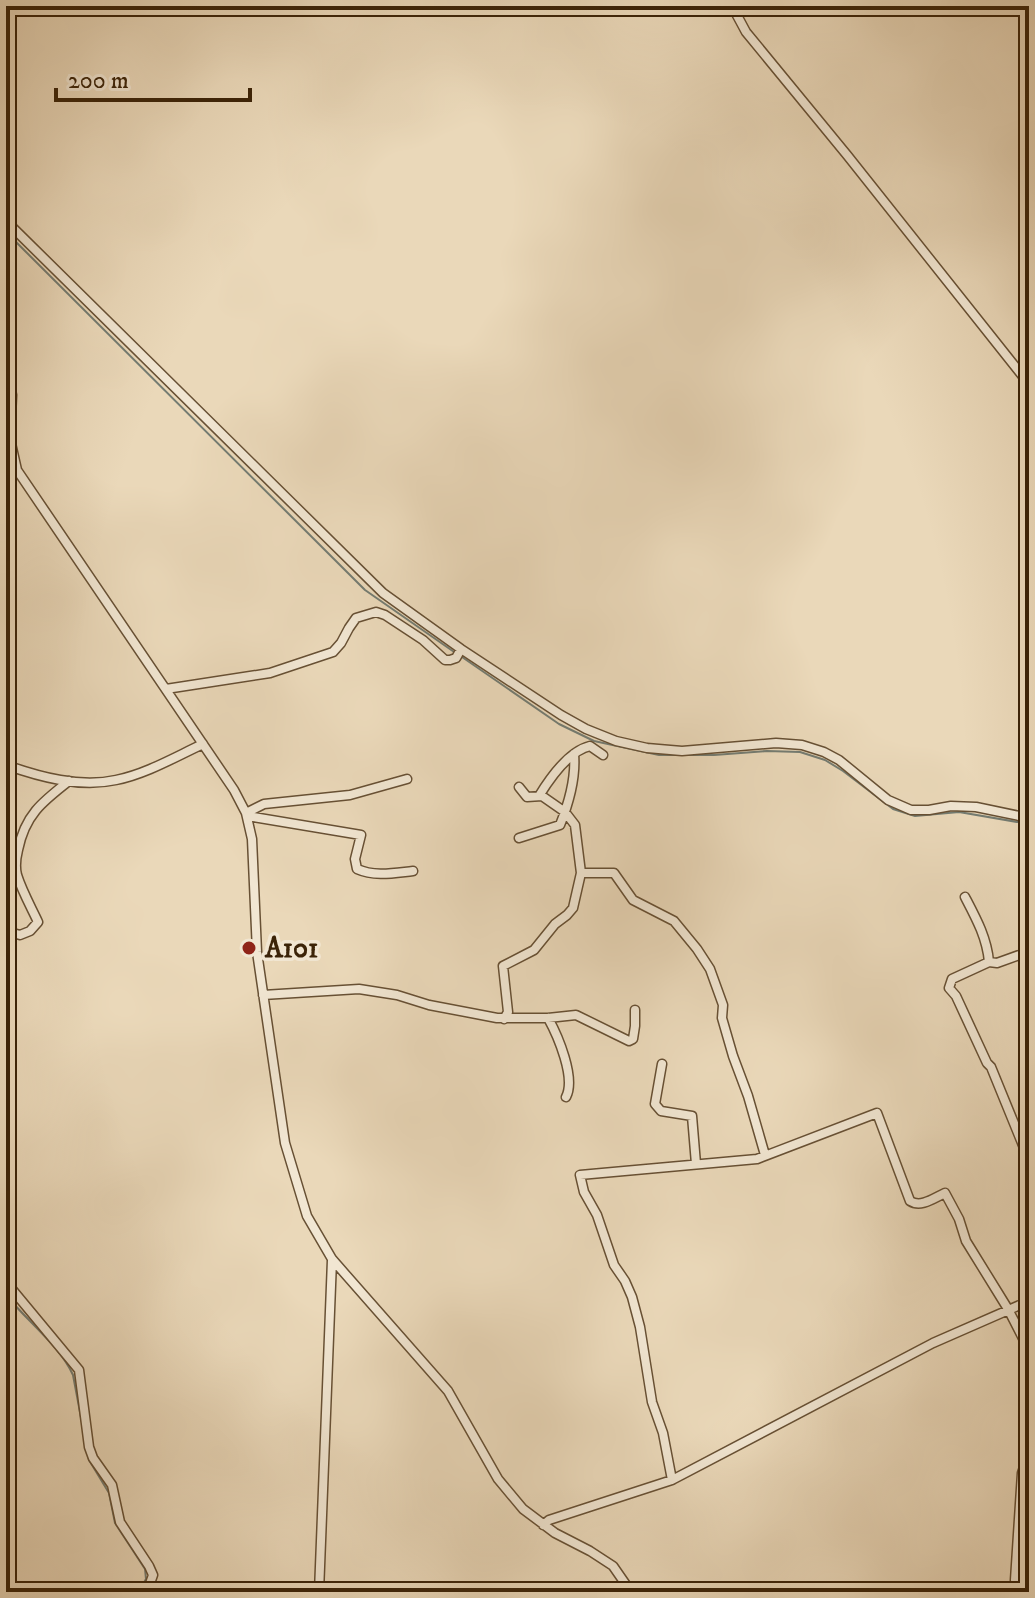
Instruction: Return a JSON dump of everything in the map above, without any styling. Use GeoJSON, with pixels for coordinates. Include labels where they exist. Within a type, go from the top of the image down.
{"type":"FeatureCollection","features":[{"type":"Feature","properties":{"kind":"street"},"geometry":{"type":"LineString","coordinates":[[6,12],[24,6]]}},
{"type":"Feature","properties":{"kind":"street"},"geometry":{"type":"LineString","coordinates":[[732,6],[746,32],[1029,384]]}},
{"type":"Feature","properties":{"kind":"street"},"geometry":{"type":"LineString","coordinates":[[6,221],[383,593],[459,653],[561,715],[616,741],[647,748],[682,751],[776,743],[802,745],[839,760],[888,800],[911,810],[976,807],[1029,818]]}},
{"type":"Feature","properties":{"kind":"street"},"geometry":{"type":"LineString","coordinates":[[6,365],[12,395],[10,439],[17,470],[234,790],[247,815],[252,839],[257,952],[285,1143],[307,1216],[332,1259],[448,1391],[498,1479],[523,1509],[555,1533],[613,1566],[631,1592]]}},
{"type":"Feature","properties":{"kind":"street"},"geometry":{"type":"LineString","coordinates":[[166,689],[270,673],[333,652],[356,618],[376,612],[423,640],[445,660],[459,653]]}},
{"type":"Feature","properties":{"kind":"street"},"geometry":{"type":"LineString","coordinates":[[6,765],[69,781],[116,780],[142,772],[203,744]]}},
{"type":"Feature","properties":{"kind":"street"},"geometry":{"type":"LineString","coordinates":[[539,796],[581,748],[590,746],[603,755]]}},
{"type":"Feature","properties":{"kind":"street"},"geometry":{"type":"LineString","coordinates":[[519,838],[560,825],[575,765],[574,754]]}},
{"type":"Feature","properties":{"kind":"street"},"geometry":{"type":"LineString","coordinates":[[247,815],[264,804],[350,795],[407,779]]}},
{"type":"Feature","properties":{"kind":"street"},"geometry":{"type":"LineString","coordinates":[[6,931],[20,935],[30,931],[38,922],[16,873],[16,859],[22,832],[32,814],[69,781]]}},
{"type":"Feature","properties":{"kind":"street"},"geometry":{"type":"LineString","coordinates":[[504,1019],[508,1012],[503,966],[534,950],[573,908],[581,873],[575,825],[565,812],[542,796],[527,797],[519,787]]}},
{"type":"Feature","properties":{"kind":"street"},"geometry":{"type":"LineString","coordinates":[[247,815],[361,835],[355,859],[357,869],[383,874],[413,871]]}},
{"type":"Feature","properties":{"kind":"street"},"geometry":{"type":"LineString","coordinates":[[581,873],[614,873],[633,900],[674,921],[697,949],[710,969],[723,1005],[722,1018],[765,1155]]}},
{"type":"Feature","properties":{"kind":"street"},"geometry":{"type":"LineString","coordinates":[[965,897],[988,948],[989,962]]}},
{"type":"Feature","properties":{"kind":"street"},"geometry":{"type":"LineString","coordinates":[[1029,938],[1022,954],[997,963],[989,962],[952,979],[949,988],[956,996],[991,1067],[1029,1160]]}},
{"type":"Feature","properties":{"kind":"street"},"geometry":{"type":"LineString","coordinates":[[263,995],[359,989],[504,1019],[576,1015],[629,1041],[633,1039],[635,1010]]}},
{"type":"Feature","properties":{"kind":"street"},"geometry":{"type":"LineString","coordinates":[[548,1018],[558,1035],[569,1080],[570,1090],[566,1097]]}},
{"type":"Feature","properties":{"kind":"street"},"geometry":{"type":"LineString","coordinates":[[662,1064],[655,1104],[661,1111],[692,1116],[696,1164]]}},
{"type":"Feature","properties":{"kind":"street"},"geometry":{"type":"LineString","coordinates":[[672,1480],[663,1433],[652,1402],[632,1297],[614,1265],[580,1175],[757,1159],[877,1113],[910,1201],[920,1204],[945,1193],[959,1219],[966,1241],[1029,1350]]}},
{"type":"Feature","properties":{"kind":"street"},"geometry":{"type":"LineString","coordinates":[[319,1592],[332,1259]]}},
{"type":"Feature","properties":{"kind":"street"},"geometry":{"type":"LineString","coordinates":[[6,1282],[79,1370],[89,1447],[112,1485],[120,1522],[153,1575],[147,1592]]}},
{"type":"Feature","properties":{"kind":"street"},"geometry":{"type":"LineString","coordinates":[[543,1525],[549,1520],[672,1480],[933,1343],[1029,1301]]}},
{"type":"Feature","properties":{"kind":"street"},"geometry":{"type":"LineString","coordinates":[[1018,1592],[1015,1580],[1022,1473],[1029,1453]]}},
{"type":"Feature","properties":{"kind":"waterway"},"geometry":{"type":"LineString","coordinates":[[6,232],[365,590],[457,654]]}},
{"type":"Feature","properties":{"kind":"waterway"},"geometry":{"type":"LineString","coordinates":[[462,657],[559,724],[594,741],[659,755],[800,752],[825,760],[893,809],[915,816],[959,812],[1029,824]]}},
{"type":"Feature","properties":{"kind":"waterway"},"geometry":{"type":"LineString","coordinates":[[6,1295],[52,1344],[73,1375],[89,1460],[109,1493],[115,1523],[145,1569],[146,1579],[139,1592]]}},
{"type":"Feature","properties":{"kind":"place","name":"A101"},"geometry":{"type":"Point","coordinates":[249,948]}}]}
